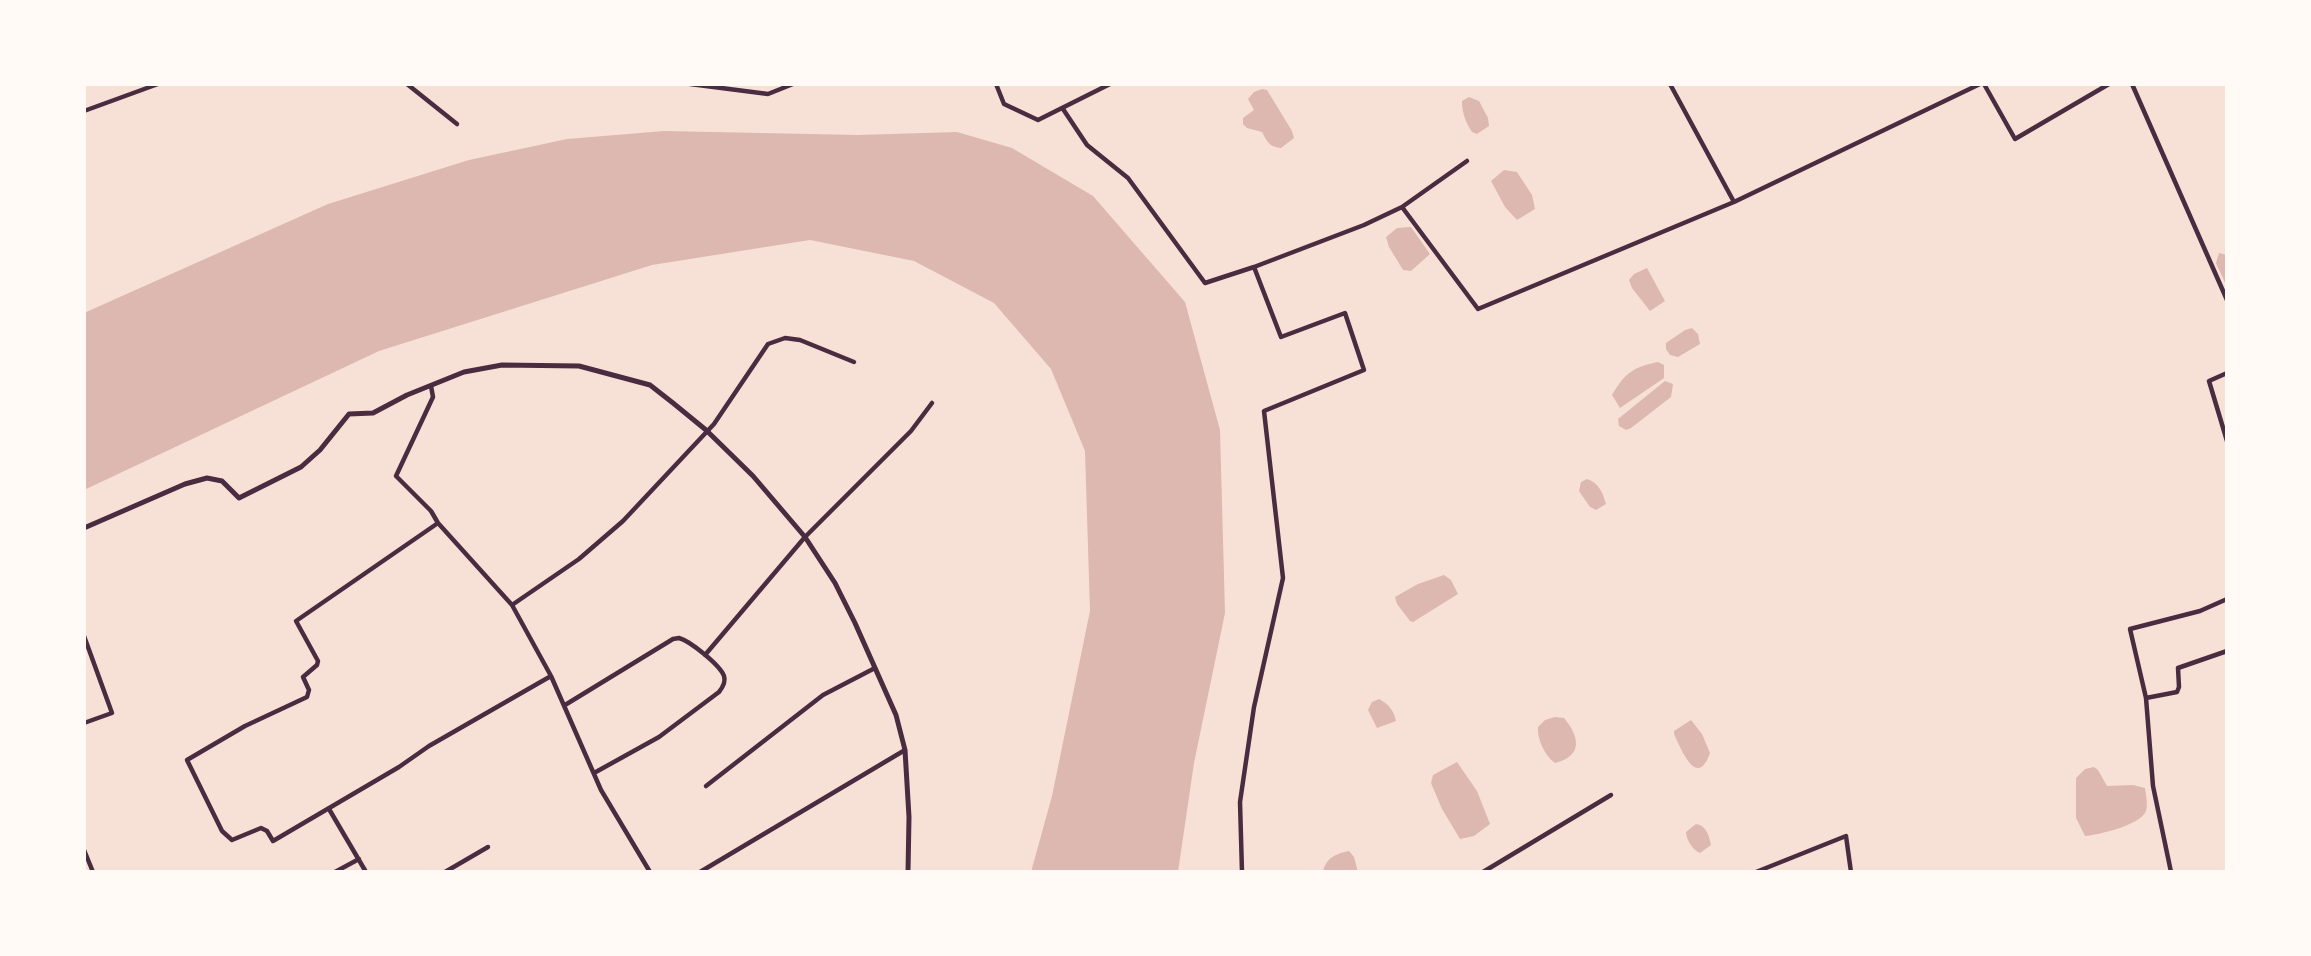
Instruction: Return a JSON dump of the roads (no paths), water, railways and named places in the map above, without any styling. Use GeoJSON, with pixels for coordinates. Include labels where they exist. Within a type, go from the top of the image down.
{"type":"FeatureCollection","features":[{"type":"Feature","properties":{"kind":"street"},"geometry":{"type":"LineString","coordinates":[[84,110],[158,84]]}},
{"type":"Feature","properties":{"kind":"street"},"geometry":{"type":"LineString","coordinates":[[407,84],[457,124]]}},
{"type":"Feature","properties":{"kind":"street"},"geometry":{"type":"LineString","coordinates":[[690,84],[768,94],[793,84]]}},
{"type":"Feature","properties":{"kind":"street"},"geometry":{"type":"LineString","coordinates":[[996,84],[1004,104],[1038,121],[1110,84]]}},
{"type":"Feature","properties":{"kind":"street"},"geometry":{"type":"LineString","coordinates":[[1670,84],[1734,202]]}},
{"type":"Feature","properties":{"kind":"street"},"geometry":{"type":"LineString","coordinates":[[1402,207],[1478,309],[1734,202],[1982,84],[2015,139],[2109,84]]}},
{"type":"Feature","properties":{"kind":"street"},"geometry":{"type":"LineString","coordinates":[[2132,84],[2227,300]]}},
{"type":"Feature","properties":{"kind":"street"},"geometry":{"type":"LineString","coordinates":[[1063,109],[1087,145],[1128,178],[1205,283],[1364,225],[1402,207],[1467,161]]}},
{"type":"Feature","properties":{"kind":"street"},"geometry":{"type":"LineString","coordinates":[[1242,872],[1240,802],[1254,707],[1283,578],[1264,411],[1364,370],[1345,313],[1281,337],[1254,267]]}},
{"type":"Feature","properties":{"kind":"street"},"geometry":{"type":"LineString","coordinates":[[512,606],[579,559],[623,521],[714,424],[768,344],[785,338],[800,340],[854,362]]}},
{"type":"Feature","properties":{"kind":"street"},"geometry":{"type":"LineString","coordinates":[[84,528],[185,484],[207,478],[222,481],[239,498],[301,467],[320,450],[349,414],[373,413],[407,395],[464,372],[502,365],[579,366],[650,385],[706,430],[753,476],[805,537],[835,583],[896,715],[905,750],[909,817],[908,872]]}},
{"type":"Feature","properties":{"kind":"street"},"geometry":{"type":"LineString","coordinates":[[2227,373],[2209,381],[2227,441]]}},
{"type":"Feature","properties":{"kind":"street"},"geometry":{"type":"LineString","coordinates":[[431,386],[432,397],[415,439],[396,473],[400,481],[431,511],[438,523],[512,606],[551,676],[601,790],[650,872]]}},
{"type":"Feature","properties":{"kind":"street"},"geometry":{"type":"LineString","coordinates":[[705,656],[805,537],[911,432],[932,403]]}},
{"type":"Feature","properties":{"kind":"street"},"geometry":{"type":"LineString","coordinates":[[438,523],[296,621],[318,661],[303,677],[309,690],[307,697],[245,726],[187,760],[222,831],[232,840],[261,828],[267,831],[273,841],[551,676]]}},
{"type":"Feature","properties":{"kind":"street"},"geometry":{"type":"LineString","coordinates":[[2171,872],[2153,786],[2146,698],[2130,629],[2200,611],[2227,598]]}},
{"type":"Feature","properties":{"kind":"street"},"geometry":{"type":"LineString","coordinates":[[84,636],[112,713],[84,723]]}},
{"type":"Feature","properties":{"kind":"street"},"geometry":{"type":"LineString","coordinates":[[565,705],[673,639],[684,639],[723,674],[723,688],[659,737],[594,773]]}},
{"type":"Feature","properties":{"kind":"street"},"geometry":{"type":"LineString","coordinates":[[2146,698],[2179,690],[2178,667],[2227,651]]}},
{"type":"Feature","properties":{"kind":"street"},"geometry":{"type":"LineString","coordinates":[[706,786],[823,695],[875,668]]}},
{"type":"Feature","properties":{"kind":"street"},"geometry":{"type":"LineString","coordinates":[[699,872],[905,750]]}},
{"type":"Feature","properties":{"kind":"street"},"geometry":{"type":"LineString","coordinates":[[1483,872],[1611,795]]}},
{"type":"Feature","properties":{"kind":"street"},"geometry":{"type":"LineString","coordinates":[[329,809],[366,872]]}},
{"type":"Feature","properties":{"kind":"street"},"geometry":{"type":"LineString","coordinates":[[1756,872],[1846,836],[1851,872]]}},
{"type":"Feature","properties":{"kind":"street"},"geometry":{"type":"LineString","coordinates":[[445,872],[488,847]]}},
{"type":"Feature","properties":{"kind":"street"},"geometry":{"type":"LineString","coordinates":[[84,850],[93,872]]}},
{"type":"Feature","properties":{"kind":"street"},"geometry":{"type":"LineString","coordinates":[[335,872],[359,859]]}}]}
